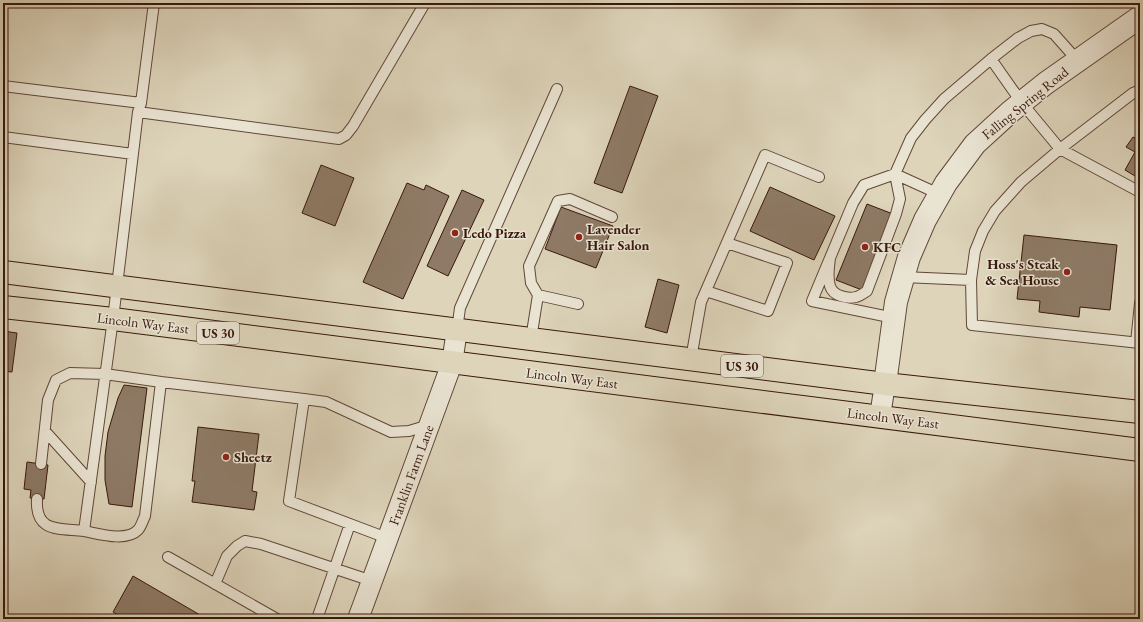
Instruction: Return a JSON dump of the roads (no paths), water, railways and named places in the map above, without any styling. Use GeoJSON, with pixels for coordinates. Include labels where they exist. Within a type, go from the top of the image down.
{"type":"FeatureCollection","features":[{"type":"Feature","properties":{"kind":"highway","name":"US 30"},"geometry":{"type":"LineString","coordinates":[[3,272],[885,384],[1140,412]]}},
{"type":"Feature","properties":{"kind":"highway","name":"Lincoln Way East"},"geometry":{"type":"LineString","coordinates":[[3,307],[880,416],[1140,450]]}},
{"type":"Feature","properties":{"kind":"street","name":"Falling Spring Road"},"geometry":{"type":"LineString","coordinates":[[880,416],[896,302],[903,277],[921,227],[946,182],[975,144],[1010,112],[1046,83],[1140,17]]}},
{"type":"Feature","properties":{"kind":"street","name":"Franklin Farm Lane"},"geometry":{"type":"LineString","coordinates":[[358,619],[452,363],[457,330]]}},
{"type":"Feature","properties":{"kind":"lane"},"geometry":{"type":"LineString","coordinates":[[84,531],[154,3]]}},
{"type":"Feature","properties":{"kind":"lane"},"geometry":{"type":"LineString","coordinates":[[3,86],[339,138],[346,135],[353,126],[424,3]]}},
{"type":"Feature","properties":{"kind":"lane"},"geometry":{"type":"LineString","coordinates":[[830,258],[830,288],[837,295],[856,297],[867,291],[896,214],[900,199],[895,174],[911,138],[944,99],[991,59],[1031,30],[1042,29],[1054,34],[1078,61]]}},
{"type":"Feature","properties":{"kind":"lane"},"geometry":{"type":"LineString","coordinates":[[991,59],[1022,103],[1060,148],[1140,192]]}},
{"type":"Feature","properties":{"kind":"lane"},"geometry":{"type":"LineString","coordinates":[[457,330],[460,308],[557,89]]}},
{"type":"Feature","properties":{"kind":"lane"},"geometry":{"type":"LineString","coordinates":[[1140,90],[1060,148],[1021,182],[995,211],[983,231],[975,252],[971,280],[972,325],[1138,343],[1140,303]]}},
{"type":"Feature","properties":{"kind":"lane"},"geometry":{"type":"LineString","coordinates":[[3,137],[133,154]]}},
{"type":"Feature","properties":{"kind":"lane"},"geometry":{"type":"LineString","coordinates":[[690,359],[701,302],[765,155],[819,177]]}},
{"type":"Feature","properties":{"kind":"lane"},"geometry":{"type":"LineString","coordinates":[[894,318],[812,301],[853,203],[864,185],[895,174],[939,194]]}},
{"type":"Feature","properties":{"kind":"lane"},"geometry":{"type":"LineString","coordinates":[[531,339],[538,295],[531,283],[529,266],[558,202],[570,199],[612,217]]}},
{"type":"Feature","properties":{"kind":"lane"},"geometry":{"type":"LineString","coordinates":[[706,291],[768,311],[787,264],[727,243]]}},
{"type":"Feature","properties":{"kind":"lane"},"geometry":{"type":"LineString","coordinates":[[903,277],[971,280]]}},
{"type":"Feature","properties":{"kind":"lane"},"geometry":{"type":"LineString","coordinates":[[538,295],[578,304]]}},
{"type":"Feature","properties":{"kind":"lane"},"geometry":{"type":"LineString","coordinates":[[41,464],[48,400],[56,380],[70,373],[105,374],[326,402],[391,432],[409,431],[429,425]]}},
{"type":"Feature","properties":{"kind":"lane"},"geometry":{"type":"LineString","coordinates":[[37,499],[39,519],[49,527],[119,537],[130,535],[139,529],[145,516],[161,382]]}},
{"type":"Feature","properties":{"kind":"lane"},"geometry":{"type":"LineString","coordinates":[[304,399],[289,501],[387,538]]}},
{"type":"Feature","properties":{"kind":"lane"},"geometry":{"type":"LineString","coordinates":[[45,431],[91,482]]}},
{"type":"Feature","properties":{"kind":"lane"},"geometry":{"type":"LineString","coordinates":[[317,619],[350,524]]}},
{"type":"Feature","properties":{"kind":"lane"},"geometry":{"type":"LineString","coordinates":[[215,584],[227,556],[237,546],[245,541],[261,544],[372,581]]}},
{"type":"Feature","properties":{"kind":"lane"},"geometry":{"type":"LineString","coordinates":[[168,557],[277,619]]}},
{"type":"Feature","properties":{"kind":"place","name":"Ledo Pizza"},"geometry":{"type":"Point","coordinates":[455,233]}},
{"type":"Feature","properties":{"kind":"place","name":"Lavender Hair Salon"},"geometry":{"type":"Point","coordinates":[579,237]}},
{"type":"Feature","properties":{"kind":"place","name":"KFC"},"geometry":{"type":"Point","coordinates":[865,247]}},
{"type":"Feature","properties":{"kind":"place","name":"Hoss's Steak & Sea House"},"geometry":{"type":"Point","coordinates":[1067,272]}},
{"type":"Feature","properties":{"kind":"place","name":"Sheetz"},"geometry":{"type":"Point","coordinates":[226,457]}}]}
